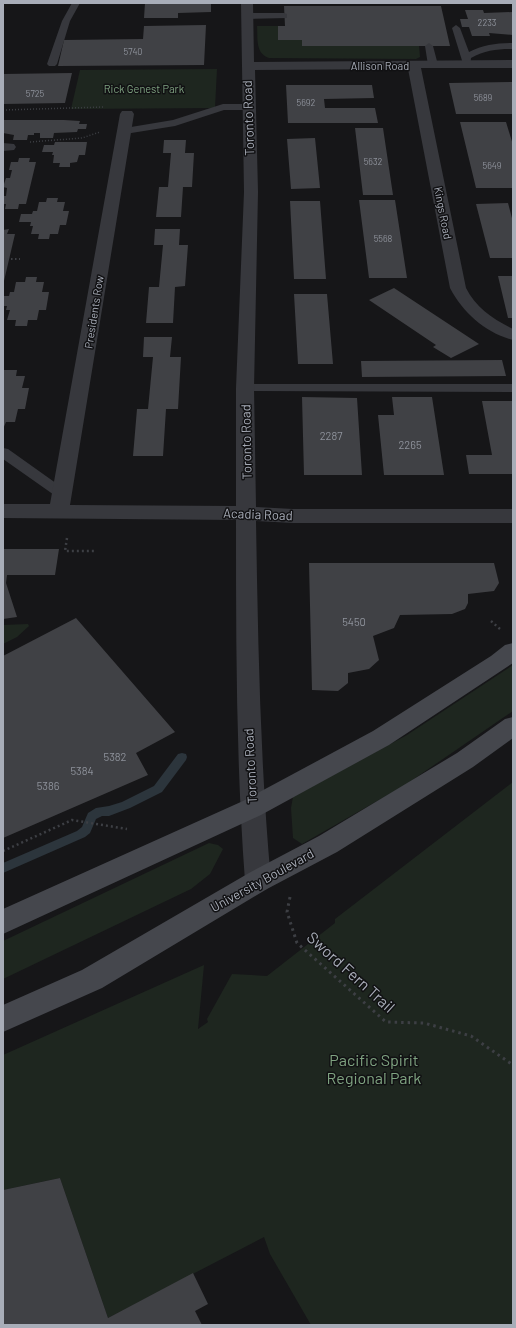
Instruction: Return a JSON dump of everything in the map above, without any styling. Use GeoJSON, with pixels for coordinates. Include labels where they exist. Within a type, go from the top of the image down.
{"type":"FeatureCollection","features":[{"type":"Feature","properties":{"kind":"main road"},"geometry":{"type":"LineString","coordinates":[[3,922],[252,808],[382,738],[499,662],[513,651]]}},
{"type":"Feature","properties":{"kind":"main road","name":"University Boulevard"},"geometry":{"type":"LineString","coordinates":[[3,1019],[92,979],[258,881],[328,844],[465,760],[513,726]]}},
{"type":"Feature","properties":{"kind":"street","name":"Toronto Road"},"geometry":{"type":"LineString","coordinates":[[246,3],[251,192],[245,388],[247,689],[252,808],[258,881]]}},
{"type":"Feature","properties":{"kind":"street","name":"Allison Road"},"geometry":{"type":"LineString","coordinates":[[247,66],[433,65],[466,61],[513,64]]}},
{"type":"Feature","properties":{"kind":"street","name":"Kings Road"},"geometry":{"type":"LineString","coordinates":[[414,65],[458,288],[462,298],[481,318],[513,335]]}},
{"type":"Feature","properties":{"kind":"street","name":"Presidents Row"},"geometry":{"type":"LineString","coordinates":[[60,502],[127,114]]}},
{"type":"Feature","properties":{"kind":"street","name":"Acadia Road"},"geometry":{"type":"LineString","coordinates":[[3,511],[60,502],[246,514],[513,516]]}},
{"type":"Feature","properties":{"kind":"lane"},"geometry":{"type":"LineString","coordinates":[[52,64],[66,21],[76,3]]}},
{"type":"Feature","properties":{"kind":"lane"},"geometry":{"type":"LineString","coordinates":[[247,16],[284,16]]}},
{"type":"Feature","properties":{"kind":"lane"},"geometry":{"type":"LineString","coordinates":[[456,28],[466,61],[480,48],[493,46],[513,46]]}},
{"type":"Feature","properties":{"kind":"lane"},"geometry":{"type":"LineString","coordinates":[[429,46],[433,65]]}},
{"type":"Feature","properties":{"kind":"lane"},"geometry":{"type":"LineString","coordinates":[[125,131],[175,123],[223,107],[248,107]]}},
{"type":"Feature","properties":{"kind":"lane"},"geometry":{"type":"LineString","coordinates":[[245,388],[513,388]]}},
{"type":"Feature","properties":{"kind":"lane"},"geometry":{"type":"LineString","coordinates":[[3,452],[60,502]]}},
{"type":"Feature","properties":{"kind":"path"},"geometry":{"type":"LineString","coordinates":[[6,147],[11,144],[82,138],[100,132],[125,131]]}},
{"type":"Feature","properties":{"kind":"path"},"geometry":{"type":"LineString","coordinates":[[3,259],[20,259]]}},
{"type":"Feature","properties":{"kind":"path"},"geometry":{"type":"LineString","coordinates":[[67,538],[65,551],[96,551]]}},
{"type":"Feature","properties":{"kind":"path"},"geometry":{"type":"LineString","coordinates":[[491,622],[500,629]]}},
{"type":"Feature","properties":{"kind":"path"},"geometry":{"type":"LineString","coordinates":[[3,850],[72,820],[127,829]]}},
{"type":"Feature","properties":{"kind":"path","name":"Sword Fern Trail"},"geometry":{"type":"LineString","coordinates":[[290,895],[287,912],[297,943],[386,1022],[424,1023],[471,1036],[513,1065]]}},
{"type":"Feature","properties":{"kind":"green space"},"geometry":{"type":"Polygon","coordinates":[[[257,26],[278,26],[278,40],[302,40],[303,46],[419,46],[420,57],[416,59],[269,58],[261,53],[259,49],[257,26]]]}},
{"type":"Feature","properties":{"kind":"green space","name":"Rick Genest Park"},"geometry":{"type":"Polygon","coordinates":[[[217,69],[215,108],[71,109],[80,70],[217,69]]]}},
{"type":"Feature","properties":{"kind":"green space"},"geometry":{"type":"Polygon","coordinates":[[[28,624],[29,626],[17,637],[3,644],[3,625],[28,624]]]}},
{"type":"Feature","properties":{"kind":"green space"},"geometry":{"type":"Polygon","coordinates":[[[513,665],[513,711],[405,785],[302,844],[293,838],[291,808],[293,797],[407,735],[513,665]]]}},
{"type":"Feature","properties":{"kind":"green space","name":"Pacific Spirit Regional Park"},"geometry":{"type":"Polygon","coordinates":[[[513,782],[513,1325],[311,1325],[270,1254],[264,1237],[108,1318],[60,1178],[3,1190],[3,1055],[204,965],[198,1029],[208,1022],[207,1019],[232,974],[267,976],[335,923],[335,919],[513,782]]]}},
{"type":"Feature","properties":{"kind":"green space"},"geometry":{"type":"Polygon","coordinates":[[[209,843],[218,845],[223,849],[210,874],[191,889],[3,979],[3,941],[209,843]]]}},
{"type":"Feature","properties":{"kind":"building"},"geometry":{"type":"Polygon","coordinates":[[[145,3],[211,3],[211,12],[178,13],[178,18],[144,18],[145,3]]]}},
{"type":"Feature","properties":{"kind":"building"},"geometry":{"type":"Polygon","coordinates":[[[284,6],[441,6],[450,46],[302,46],[302,40],[278,40],[278,26],[285,26],[284,6]]]}},
{"type":"Feature","properties":{"kind":"building"},"geometry":{"type":"Polygon","coordinates":[[[465,10],[483,10],[484,13],[513,12],[513,35],[489,33],[490,36],[472,36],[469,27],[462,27],[460,19],[468,19],[465,10]]]}},
{"type":"Feature","properties":{"kind":"building"},"geometry":{"type":"Polygon","coordinates":[[[206,25],[204,65],[58,66],[64,40],[143,39],[144,26],[206,25]]]}},
{"type":"Feature","properties":{"kind":"building"},"geometry":{"type":"Polygon","coordinates":[[[72,73],[65,103],[3,104],[3,74],[72,73]]]}},
{"type":"Feature","properties":{"kind":"building"},"geometry":{"type":"Polygon","coordinates":[[[513,82],[513,114],[456,114],[449,83],[513,82]]]}},
{"type":"Feature","properties":{"kind":"building"},"geometry":{"type":"Polygon","coordinates":[[[286,85],[372,85],[374,98],[324,99],[325,108],[375,108],[378,123],[288,123],[286,85]]]}},
{"type":"Feature","properties":{"kind":"building"},"geometry":{"type":"Polygon","coordinates":[[[3,120],[64,120],[80,121],[79,124],[87,124],[86,129],[78,129],[77,132],[54,133],[53,138],[40,138],[40,133],[34,133],[34,135],[28,135],[27,140],[13,140],[14,135],[3,133],[3,120]]]}},
{"type":"Feature","properties":{"kind":"building"},"geometry":{"type":"Polygon","coordinates":[[[460,122],[506,122],[513,145],[513,188],[476,188],[460,122]]]}},
{"type":"Feature","properties":{"kind":"building"},"geometry":{"type":"Polygon","coordinates":[[[355,128],[383,128],[393,195],[363,195],[355,128]]]}},
{"type":"Feature","properties":{"kind":"building"},"geometry":{"type":"Polygon","coordinates":[[[315,138],[320,188],[291,189],[287,139],[315,138]]]}},
{"type":"Feature","properties":{"kind":"building"},"geometry":{"type":"Polygon","coordinates":[[[164,140],[186,140],[185,153],[194,153],[192,187],[183,187],[181,217],[156,217],[159,187],[168,187],[171,153],[163,153],[164,140]]]}},
{"type":"Feature","properties":{"kind":"building"},"geometry":{"type":"Polygon","coordinates":[[[55,142],[87,142],[85,155],[79,155],[77,162],[70,163],[70,167],[59,167],[60,163],[53,163],[53,152],[42,152],[44,145],[54,145],[55,142]]]}},
{"type":"Feature","properties":{"kind":"building"},"geometry":{"type":"Polygon","coordinates":[[[19,158],[30,158],[29,162],[36,162],[26,204],[19,204],[18,209],[5,209],[6,204],[3,204],[3,196],[6,196],[7,188],[3,187],[6,178],[10,178],[12,170],[9,170],[11,162],[18,162],[19,158]]]}},
{"type":"Feature","properties":{"kind":"building"},"geometry":{"type":"Polygon","coordinates":[[[47,198],[58,198],[57,202],[65,202],[63,211],[69,211],[66,225],[60,225],[58,234],[50,234],[49,239],[38,239],[39,234],[31,234],[33,226],[30,226],[31,222],[19,222],[21,214],[32,214],[33,211],[37,211],[39,202],[46,202],[47,198]]]}},
{"type":"Feature","properties":{"kind":"building"},"geometry":{"type":"Polygon","coordinates":[[[359,200],[395,200],[407,278],[369,278],[359,200]]]}},
{"type":"Feature","properties":{"kind":"building"},"geometry":{"type":"Polygon","coordinates":[[[290,201],[320,201],[326,279],[294,279],[290,201]]]}},
{"type":"Feature","properties":{"kind":"building"},"geometry":{"type":"Polygon","coordinates":[[[508,203],[513,222],[513,258],[490,258],[476,204],[508,203]]]}},
{"type":"Feature","properties":{"kind":"building"},"geometry":{"type":"Polygon","coordinates":[[[9,229],[7,234],[15,234],[4,281],[3,230],[9,229]]]}},
{"type":"Feature","properties":{"kind":"building"},"geometry":{"type":"Polygon","coordinates":[[[155,229],[180,229],[179,245],[188,245],[185,286],[175,287],[173,323],[146,323],[149,287],[159,287],[163,245],[154,245],[155,229]]]}},
{"type":"Feature","properties":{"kind":"building"},"geometry":{"type":"Polygon","coordinates":[[[498,276],[513,276],[513,318],[508,318],[498,276]]]}},
{"type":"Feature","properties":{"kind":"building"},"geometry":{"type":"Polygon","coordinates":[[[26,277],[37,277],[36,282],[44,282],[42,292],[49,292],[46,310],[39,310],[37,320],[28,320],[27,326],[15,326],[16,320],[7,320],[10,310],[6,310],[7,306],[3,306],[3,296],[9,296],[10,292],[14,292],[16,282],[25,282],[26,277]]]}},
{"type":"Feature","properties":{"kind":"building"},"geometry":{"type":"Polygon","coordinates":[[[394,288],[479,344],[451,358],[433,347],[436,345],[369,300],[394,288]]]}},
{"type":"Feature","properties":{"kind":"building"},"geometry":{"type":"Polygon","coordinates":[[[294,294],[327,294],[333,364],[298,364],[294,294]]]}},
{"type":"Feature","properties":{"kind":"building"},"geometry":{"type":"Polygon","coordinates":[[[144,337],[172,337],[170,357],[181,357],[178,409],[166,409],[163,456],[133,456],[137,409],[148,409],[153,357],[143,357],[144,337]]]}},
{"type":"Feature","properties":{"kind":"building"},"geometry":{"type":"Polygon","coordinates":[[[502,360],[506,376],[362,377],[361,361],[502,360]]]}},
{"type":"Feature","properties":{"kind":"building"},"geometry":{"type":"Polygon","coordinates":[[[4,370],[17,370],[16,376],[25,376],[22,388],[29,388],[25,409],[18,409],[15,422],[6,422],[3,429],[4,370]]]}},
{"type":"Feature","properties":{"kind":"building"},"geometry":{"type":"Polygon","coordinates":[[[302,397],[357,398],[362,475],[304,475],[302,397]]]}},
{"type":"Feature","properties":{"kind":"building"},"geometry":{"type":"Polygon","coordinates":[[[392,397],[432,397],[444,475],[384,475],[378,415],[394,415],[392,397]]]}},
{"type":"Feature","properties":{"kind":"building"},"geometry":{"type":"Polygon","coordinates":[[[482,401],[513,401],[513,474],[469,474],[466,455],[492,455],[482,401]]]}},
{"type":"Feature","properties":{"kind":"building"},"geometry":{"type":"Polygon","coordinates":[[[3,549],[59,549],[55,575],[7,575],[6,583],[17,617],[3,619],[3,549]]]}},
{"type":"Feature","properties":{"kind":"building"},"geometry":{"type":"Polygon","coordinates":[[[309,563],[494,563],[499,583],[494,591],[468,594],[468,603],[465,609],[452,614],[400,615],[394,628],[373,636],[379,660],[369,669],[348,673],[348,683],[338,691],[312,690],[309,563]]]}},
{"type":"Feature","properties":{"kind":"building"},"geometry":{"type":"Polygon","coordinates":[[[76,618],[175,732],[136,753],[148,775],[3,838],[3,656],[76,618]]]}},
{"type":"Feature","properties":{"kind":"building"},"geometry":{"type":"Polygon","coordinates":[[[60,1178],[108,1318],[193,1273],[208,1304],[195,1311],[202,1325],[3,1325],[3,1190],[60,1178]]]}},
{"type":"Feature","properties":{"kind":"waterway"},"geometry":{"type":"LineString","coordinates":[[3,868],[81,834],[86,830],[92,816],[100,811],[109,811],[126,805],[158,789],[182,757]]}}]}
